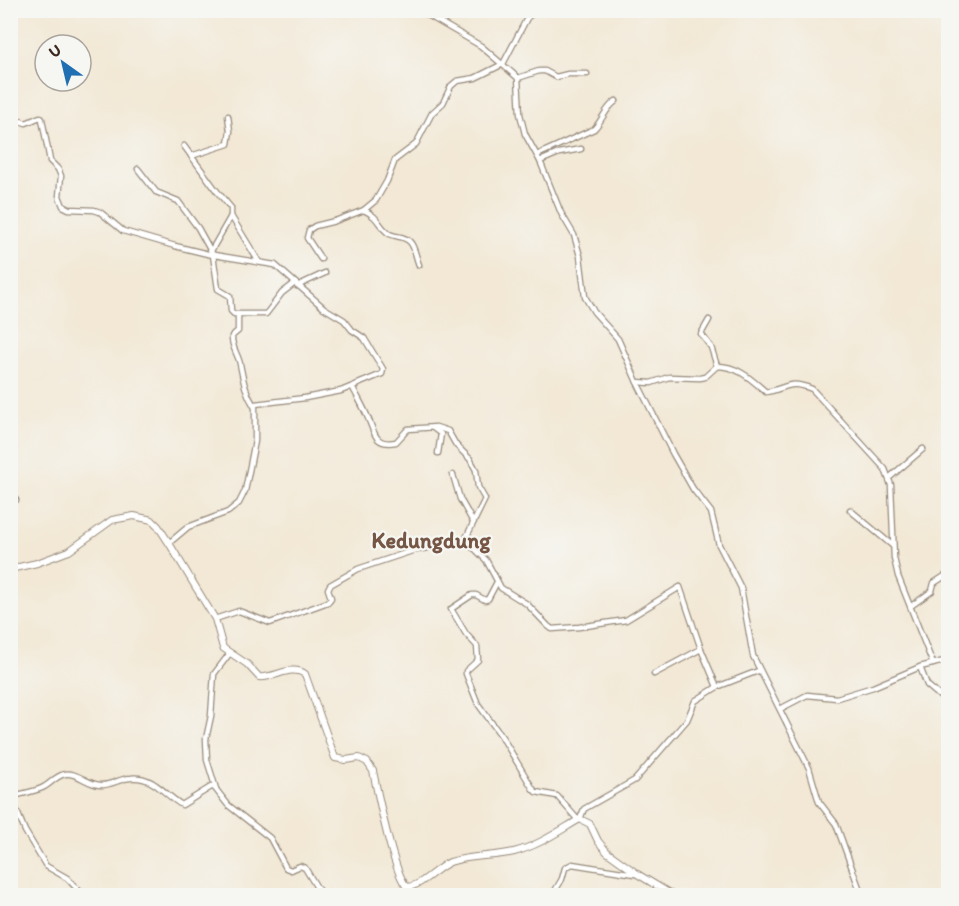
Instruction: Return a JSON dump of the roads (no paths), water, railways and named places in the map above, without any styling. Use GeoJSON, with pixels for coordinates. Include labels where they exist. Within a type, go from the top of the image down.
{"type":"FeatureCollection","features":[{"type":"Feature","properties":{"kind":"street"},"geometry":{"type":"LineString","coordinates":[[419,10],[481,46],[518,78],[522,125],[540,161],[561,213],[574,235],[580,256],[585,297],[594,312],[618,339],[673,454],[693,489],[711,512],[719,545],[741,588],[753,656],[758,671],[809,768],[819,802],[836,824],[862,896]]}},
{"type":"Feature","properties":{"kind":"street"},"geometry":{"type":"LineString","coordinates":[[321,259],[307,238],[309,230],[364,210],[380,194],[395,160],[416,144],[432,113],[443,103],[451,86],[457,81],[475,78],[503,64],[527,18],[536,10]]}},
{"type":"Feature","properties":{"kind":"street"},"geometry":{"type":"LineString","coordinates":[[518,78],[539,71],[556,76],[587,74]]}},
{"type":"Feature","properties":{"kind":"street"},"geometry":{"type":"LineString","coordinates":[[10,97],[17,120],[26,123],[35,118],[41,118],[50,161],[61,176],[59,196],[63,206],[100,212],[126,232],[192,251],[275,265],[324,308],[344,320],[352,330],[364,338],[383,369],[382,374],[353,388],[329,394],[254,405]]}},
{"type":"Feature","properties":{"kind":"street"},"geometry":{"type":"LineString","coordinates":[[537,155],[594,129],[606,109],[616,101]]}},
{"type":"Feature","properties":{"kind":"street"},"geometry":{"type":"LineString","coordinates":[[191,156],[228,144],[230,130],[228,116]]}},
{"type":"Feature","properties":{"kind":"street"},"geometry":{"type":"LineString","coordinates":[[184,146],[231,208],[231,216],[212,253]]}},
{"type":"Feature","properties":{"kind":"street"},"geometry":{"type":"LineString","coordinates":[[540,161],[559,153],[581,149]]}},
{"type":"Feature","properties":{"kind":"street"},"geometry":{"type":"LineString","coordinates":[[138,169],[156,192],[178,201],[198,228],[212,253],[218,289],[230,296],[231,311],[238,316],[266,314],[282,293],[296,284],[325,273]]}},
{"type":"Feature","properties":{"kind":"street"},"geometry":{"type":"LineString","coordinates":[[364,210],[378,219],[386,232],[410,242],[419,265]]}},
{"type":"Feature","properties":{"kind":"street"},"geometry":{"type":"LineString","coordinates":[[231,216],[259,262]]}},
{"type":"Feature","properties":{"kind":"street"},"geometry":{"type":"LineString","coordinates":[[168,543],[195,524],[228,512],[243,497],[255,441],[254,405],[246,393],[240,362],[232,343],[232,336],[238,332],[238,316]]}},
{"type":"Feature","properties":{"kind":"street"},"geometry":{"type":"LineString","coordinates":[[709,320],[701,334],[711,347],[717,366]]}},
{"type":"Feature","properties":{"kind":"street"},"geometry":{"type":"LineString","coordinates":[[637,382],[651,383],[669,377],[705,377],[717,366],[726,366],[741,371],[766,392],[792,384],[813,389],[885,469],[890,478],[893,546],[898,576],[933,664]]}},
{"type":"Feature","properties":{"kind":"street"},"geometry":{"type":"LineString","coordinates":[[353,388],[370,421],[374,435],[380,441],[393,443],[399,441],[408,429],[436,427],[448,431],[456,445],[470,459],[476,470],[478,487],[485,500],[464,542]]}},
{"type":"Feature","properties":{"kind":"street"},"geometry":{"type":"LineString","coordinates":[[429,428],[441,434],[438,453]]}},
{"type":"Feature","properties":{"kind":"street"},"geometry":{"type":"LineString","coordinates":[[890,478],[923,449]]}},
{"type":"Feature","properties":{"kind":"street"},"geometry":{"type":"LineString","coordinates":[[453,475],[460,499],[473,522]]}},
{"type":"Feature","properties":{"kind":"street"},"geometry":{"type":"LineString","coordinates":[[850,510],[893,546]]}},
{"type":"Feature","properties":{"kind":"street"},"geometry":{"type":"LineString","coordinates":[[10,570],[69,551],[103,526],[123,517],[143,517],[152,520],[215,619],[223,648],[247,664],[259,677],[268,677],[293,670],[305,674],[332,753],[339,760],[364,759],[373,771],[395,862],[407,887],[414,886],[452,861],[518,851],[579,820],[584,809],[635,780],[687,720],[695,701],[717,687],[758,671]]}},
{"type":"Feature","properties":{"kind":"street"},"geometry":{"type":"LineString","coordinates":[[215,619],[239,610],[266,623],[276,622],[328,602],[331,598],[328,590],[330,585],[358,569],[425,547],[464,542],[486,560],[501,588],[527,604],[548,626],[561,629],[626,620],[680,587],[701,649],[717,687]]}},
{"type":"Feature","properties":{"kind":"street"},"geometry":{"type":"LineString","coordinates":[[911,606],[933,590],[934,583],[948,574]]}},
{"type":"Feature","properties":{"kind":"street"},"geometry":{"type":"LineString","coordinates":[[497,582],[488,599],[472,595],[451,609],[466,634],[477,646],[478,660],[466,671],[466,674],[478,704],[502,737],[536,792],[557,796],[579,820],[590,824],[602,847],[640,876],[674,896]]}},
{"type":"Feature","properties":{"kind":"street"},"geometry":{"type":"LineString","coordinates":[[654,674],[701,649]]}},
{"type":"Feature","properties":{"kind":"street"},"geometry":{"type":"LineString","coordinates":[[230,653],[214,674],[211,716],[206,739],[207,760],[216,789],[228,805],[270,838],[286,868],[291,870],[300,866],[305,868],[322,896]]}},
{"type":"Feature","properties":{"kind":"street"},"geometry":{"type":"LineString","coordinates":[[780,709],[807,695],[837,698],[873,687],[920,667],[948,660]]}},
{"type":"Feature","properties":{"kind":"street"},"geometry":{"type":"LineString","coordinates":[[920,667],[927,685],[948,703]]}},
{"type":"Feature","properties":{"kind":"street"},"geometry":{"type":"LineString","coordinates":[[84,896],[67,878],[46,866],[25,831],[11,797],[42,788],[56,778],[67,774],[74,774],[98,785],[132,777],[143,778],[163,788],[182,805],[211,788],[216,789]]}},
{"type":"Feature","properties":{"kind":"street"},"geometry":{"type":"LineString","coordinates":[[552,896],[566,868],[572,864],[640,876]]}},
{"type":"Feature","properties":{"kind":"district","name":"Kedungdung"},"geometry":{"type":"Point","coordinates":[431,540]}}]}
